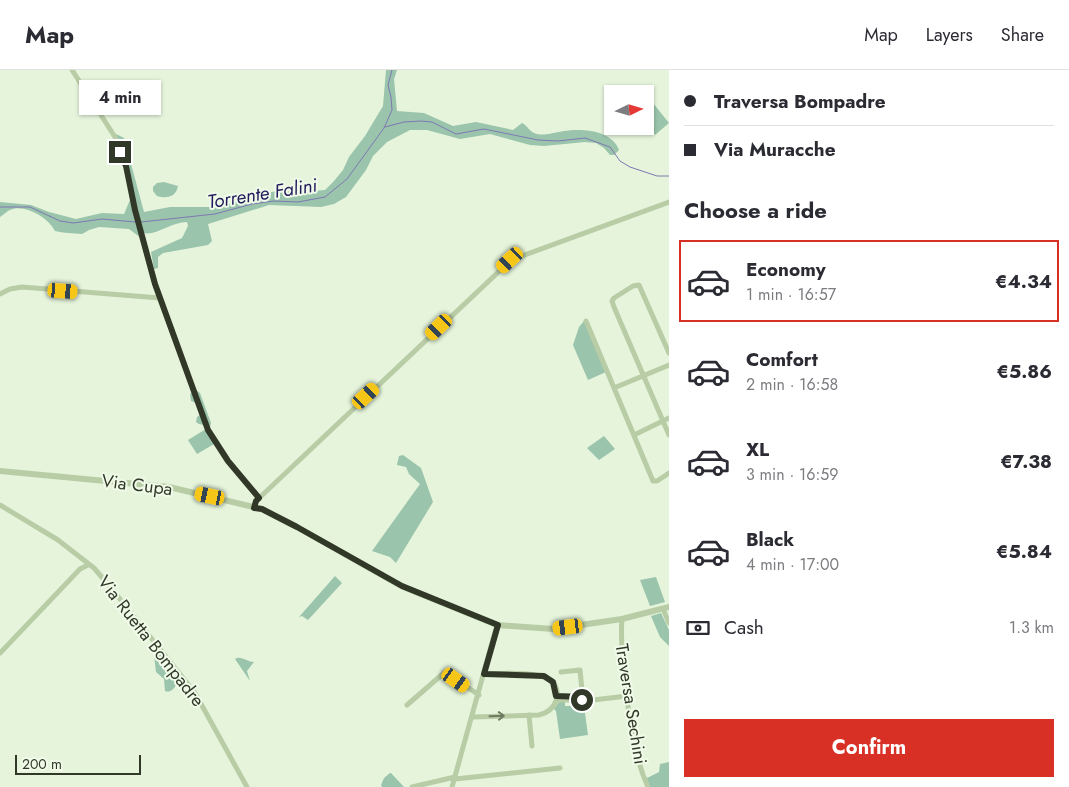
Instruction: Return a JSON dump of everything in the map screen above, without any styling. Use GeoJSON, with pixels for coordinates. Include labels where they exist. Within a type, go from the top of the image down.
{"type":"FeatureCollection","features":[{"type":"Feature","properties":{"kind":"street"},"geometry":{"type":"LineString","coordinates":[[72,70],[115,137],[126,166],[146,251],[160,298],[208,430],[228,461],[259,498]]}},
{"type":"Feature","properties":{"kind":"street"},"geometry":{"type":"LineString","coordinates":[[254,508],[259,498],[510,260],[669,202]]}},
{"type":"Feature","properties":{"kind":"street"},"geometry":{"type":"LineString","coordinates":[[669,354],[639,285],[614,298],[612,301],[614,307],[669,435]]}},
{"type":"Feature","properties":{"kind":"street"},"geometry":{"type":"LineString","coordinates":[[0,294],[10,289],[22,287],[160,298]]}},
{"type":"Feature","properties":{"kind":"street"},"geometry":{"type":"LineString","coordinates":[[586,321],[653,481],[657,481],[669,474]]}},
{"type":"Feature","properties":{"kind":"street"},"geometry":{"type":"LineString","coordinates":[[614,388],[669,365]]}},
{"type":"Feature","properties":{"kind":"street"},"geometry":{"type":"LineString","coordinates":[[634,435],[669,418]]}},
{"type":"Feature","properties":{"kind":"street","name":"Via Cupa"},"geometry":{"type":"LineString","coordinates":[[0,471],[169,487],[262,509],[402,586],[498,625],[553,629],[622,619],[666,608],[669,623]]}},
{"type":"Feature","properties":{"kind":"street","name":"Via Ruetta Bompadre"},"geometry":{"type":"LineString","coordinates":[[0,505],[58,540],[94,568],[195,693],[247,787]]}},
{"type":"Feature","properties":{"kind":"street"},"geometry":{"type":"LineString","coordinates":[[0,653],[80,569],[88,565]]}},
{"type":"Feature","properties":{"kind":"street","name":"Traversa Sechini"},"geometry":{"type":"LineString","coordinates":[[622,619],[621,633],[627,694],[637,761],[648,787]]}},
{"type":"Feature","properties":{"kind":"street"},"geometry":{"type":"LineString","coordinates":[[452,787],[498,625]]}},
{"type":"Feature","properties":{"kind":"street"},"geometry":{"type":"LineString","coordinates":[[561,672],[580,670],[582,698]]}},
{"type":"Feature","properties":{"kind":"street"},"geometry":{"type":"LineString","coordinates":[[407,705],[445,672],[479,695]]}},
{"type":"Feature","properties":{"kind":"street"},"geometry":{"type":"LineString","coordinates":[[473,717],[546,714],[556,698],[553,682],[544,676],[484,674]]}},
{"type":"Feature","properties":{"kind":"street"},"geometry":{"type":"LineString","coordinates":[[556,698],[627,694]]}},
{"type":"Feature","properties":{"kind":"street"},"geometry":{"type":"LineString","coordinates":[[529,715],[532,746]]}},
{"type":"Feature","properties":{"kind":"street"},"geometry":{"type":"LineString","coordinates":[[412,787],[455,778],[560,768]]}},
{"type":"Feature","properties":{"kind":"green space"},"geometry":{"type":"Polygon","coordinates":[[[386,70],[397,70],[394,79],[397,111],[424,113],[453,126],[476,122],[513,130],[522,123],[533,132],[540,134],[587,130],[610,138],[619,150],[614,155],[610,155],[596,143],[585,142],[544,146],[530,145],[490,134],[460,139],[427,130],[410,130],[387,142],[373,156],[366,170],[346,197],[334,204],[321,207],[269,205],[208,224],[212,241],[208,245],[163,253],[158,257],[158,268],[154,269],[151,252],[182,238],[188,226],[187,222],[153,233],[144,233],[116,134],[124,138],[144,212],[170,207],[219,207],[276,191],[303,192],[325,190],[343,170],[349,157],[365,136],[383,106],[386,70]]]}},
{"type":"Feature","properties":{"kind":"green space"},"geometry":{"type":"Polygon","coordinates":[[[654,104],[669,123],[655,135],[654,134],[654,104]]]}},
{"type":"Feature","properties":{"kind":"green space"},"geometry":{"type":"Polygon","coordinates":[[[164,182],[178,186],[173,195],[161,197],[157,196],[153,191],[153,187],[157,183],[164,182]]]}},
{"type":"Feature","properties":{"kind":"green space"},"geometry":{"type":"Polygon","coordinates":[[[130,195],[141,238],[129,229],[99,227],[82,234],[55,231],[42,217],[22,208],[10,210],[0,217],[0,202],[31,205],[76,219],[102,213],[124,214],[130,200],[130,195]]]}},
{"type":"Feature","properties":{"kind":"green space"},"geometry":{"type":"Polygon","coordinates":[[[585,320],[606,372],[588,380],[573,345],[579,327],[585,320]]]}},
{"type":"Feature","properties":{"kind":"green space"},"geometry":{"type":"Polygon","coordinates":[[[196,390],[200,393],[211,423],[210,427],[206,430],[214,444],[197,454],[188,440],[206,429],[204,425],[196,422],[197,417],[200,415],[196,403],[191,401],[190,394],[196,390]]]}},
{"type":"Feature","properties":{"kind":"green space"},"geometry":{"type":"Polygon","coordinates":[[[604,436],[615,449],[599,460],[587,448],[604,436]]]}},
{"type":"Feature","properties":{"kind":"green space"},"geometry":{"type":"Polygon","coordinates":[[[403,455],[421,468],[433,502],[396,563],[390,557],[372,551],[420,484],[409,474],[406,467],[397,465],[399,456],[403,455]]]}},
{"type":"Feature","properties":{"kind":"green space"},"geometry":{"type":"Polygon","coordinates":[[[335,576],[342,583],[308,620],[302,616],[299,617],[335,576]]]}},
{"type":"Feature","properties":{"kind":"green space"},"geometry":{"type":"Polygon","coordinates":[[[656,577],[665,602],[650,606],[640,580],[656,577]]]}},
{"type":"Feature","properties":{"kind":"green space"},"geometry":{"type":"Polygon","coordinates":[[[661,613],[669,630],[669,646],[660,637],[651,616],[661,613]]]}},
{"type":"Feature","properties":{"kind":"green space"},"geometry":{"type":"Polygon","coordinates":[[[159,652],[178,675],[174,672],[172,673],[176,685],[169,691],[165,691],[164,679],[156,672],[154,655],[159,652]]]}},
{"type":"Feature","properties":{"kind":"green space"},"geometry":{"type":"Polygon","coordinates":[[[235,659],[254,662],[247,671],[250,681],[235,659]]]}},
{"type":"Feature","properties":{"kind":"green space"},"geometry":{"type":"Polygon","coordinates":[[[559,702],[565,702],[565,706],[584,706],[588,735],[560,739],[556,711],[554,709],[559,702]]]}},
{"type":"Feature","properties":{"kind":"green space"},"geometry":{"type":"Polygon","coordinates":[[[669,762],[669,787],[649,787],[645,779],[659,772],[660,764],[669,762]]]}},
{"type":"Feature","properties":{"kind":"green space"},"geometry":{"type":"Polygon","coordinates":[[[390,773],[404,787],[382,787],[384,778],[390,773]]]}},
{"type":"Feature","properties":{"kind":"waterway","name":"Torrente Falini"},"geometry":{"type":"LineString","coordinates":[[141,222],[215,214],[252,204],[274,201],[298,202],[325,197],[347,179],[384,128],[392,110],[388,85],[392,70]]}},
{"type":"Feature","properties":{"kind":"waterway"},"geometry":{"type":"LineString","coordinates":[[385,127],[404,122],[421,121],[432,122],[456,134],[484,129],[538,140],[558,141],[585,138],[610,147],[620,161],[630,167],[657,176],[669,176]]}},
{"type":"Feature","properties":{"kind":"waterway","name":"Torrente Falini"},"geometry":{"type":"LineString","coordinates":[[0,207],[30,207],[60,221],[73,223],[102,219],[135,222]]}},
{"type":"Feature","properties":{"kind":"route"},"geometry":{"type":"LineString","coordinates":[[120,152],[126,166],[135,210],[155,284],[208,430],[228,461],[259,498],[254,508],[262,509],[297,527],[418,594],[498,625],[484,674],[544,676],[553,682],[556,696],[582,697],[582,700]]}}]}
